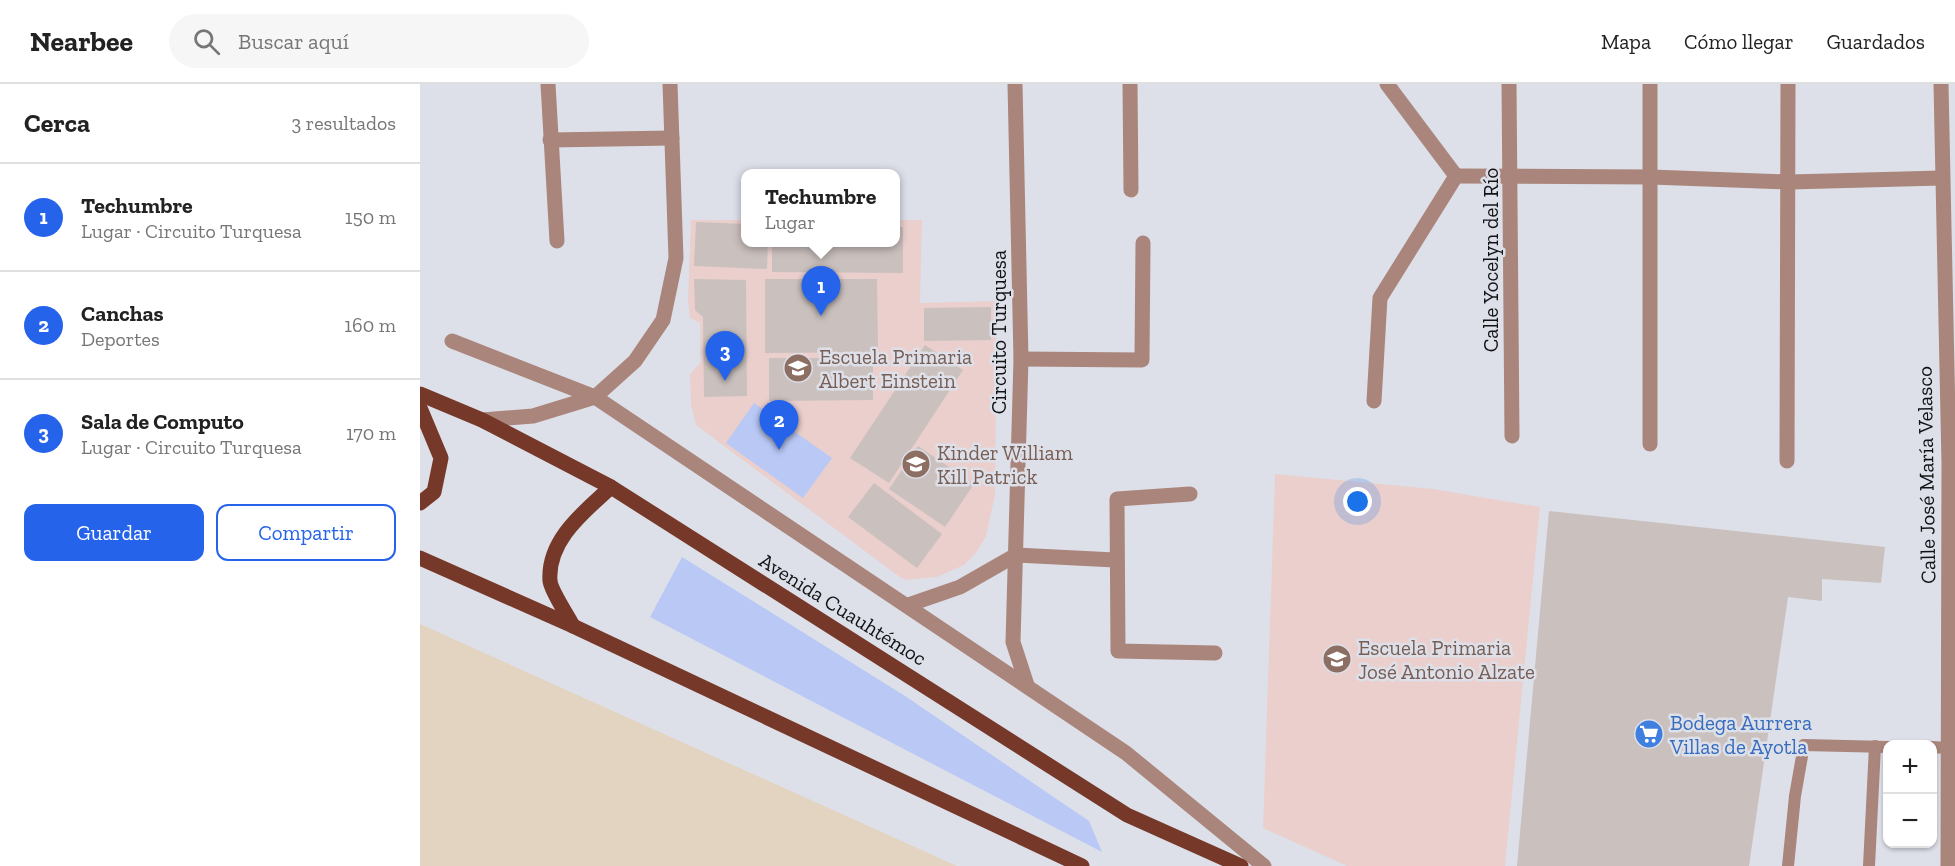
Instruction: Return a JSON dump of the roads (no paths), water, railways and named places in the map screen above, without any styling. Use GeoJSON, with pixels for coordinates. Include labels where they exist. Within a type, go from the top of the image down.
{"type":"FeatureCollection","features":[{"type":"Feature","properties":{"kind":"main road","name":"Avenida Cuauhtémoc"},"geometry":{"type":"LineString","coordinates":[[420,394],[482,420],[611,487],[1127,815],[1241,866]]}},
{"type":"Feature","properties":{"kind":"main road"},"geometry":{"type":"LineString","coordinates":[[420,408],[441,458],[434,492],[420,502]]}},
{"type":"Feature","properties":{"kind":"main road"},"geometry":{"type":"LineString","coordinates":[[573,626],[550,582],[556,545],[577,518],[611,487]]}},
{"type":"Feature","properties":{"kind":"main road"},"geometry":{"type":"LineString","coordinates":[[420,558],[573,626],[1082,866]]}},
{"type":"Feature","properties":{"kind":"street"},"geometry":{"type":"LineString","coordinates":[[548,84],[557,241]]}},
{"type":"Feature","properties":{"kind":"street"},"geometry":{"type":"LineString","coordinates":[[482,420],[533,416],[596,397],[635,361],[663,321],[676,258],[670,84]]}},
{"type":"Feature","properties":{"kind":"street","name":"Circuito Turquesa"},"geometry":{"type":"LineString","coordinates":[[1015,84],[1021,359],[1013,642],[1027,685]]}},
{"type":"Feature","properties":{"kind":"street"},"geometry":{"type":"LineString","coordinates":[[1130,84],[1131,190]]}},
{"type":"Feature","properties":{"kind":"street"},"geometry":{"type":"LineString","coordinates":[[1387,84],[1456,176]]}},
{"type":"Feature","properties":{"kind":"street","name":"Calle Yocelyn del Río"},"geometry":{"type":"LineString","coordinates":[[1509,84],[1512,436]]}},
{"type":"Feature","properties":{"kind":"street"},"geometry":{"type":"LineString","coordinates":[[1650,84],[1650,444]]}},
{"type":"Feature","properties":{"kind":"street"},"geometry":{"type":"LineString","coordinates":[[1787,461],[1790,182],[1788,84]]}},
{"type":"Feature","properties":{"kind":"street","name":"Calle José María Velasco"},"geometry":{"type":"LineString","coordinates":[[1941,84],[1941,178],[1949,464],[1948,866]]}},
{"type":"Feature","properties":{"kind":"street"},"geometry":{"type":"LineString","coordinates":[[550,140],[672,138]]}},
{"type":"Feature","properties":{"kind":"street"},"geometry":{"type":"LineString","coordinates":[[1456,176],[1651,177],[1790,182],[1941,178]]}},
{"type":"Feature","properties":{"kind":"street"},"geometry":{"type":"LineString","coordinates":[[1374,401],[1380,298],[1456,176]]}},
{"type":"Feature","properties":{"kind":"street"},"geometry":{"type":"LineString","coordinates":[[1021,359],[1142,360],[1143,243]]}},
{"type":"Feature","properties":{"kind":"street"},"geometry":{"type":"LineString","coordinates":[[452,341],[596,397],[1126,753],[1264,866]]}},
{"type":"Feature","properties":{"kind":"street"},"geometry":{"type":"LineString","coordinates":[[1190,494],[1117,499],[1115,560],[1118,651],[1215,653]]}},
{"type":"Feature","properties":{"kind":"street"},"geometry":{"type":"LineString","coordinates":[[908,605],[960,587],[1016,555],[1115,560]]}},
{"type":"Feature","properties":{"kind":"lane"},"geometry":{"type":"LineString","coordinates":[[1788,866],[1795,796],[1804,745],[1881,746],[1869,866]]}},
{"type":"Feature","properties":{"kind":"lane"},"geometry":{"type":"LineString","coordinates":[[1937,747],[1948,748]]}},
{"type":"Feature","properties":{"kind":"place","name":"Techumbre"},"geometry":{"type":"Point","coordinates":[821,316]}},
{"type":"Feature","properties":{"kind":"place","name":"Escuela Primaria Albert Einstein"},"geometry":{"type":"Point","coordinates":[798,368]}},
{"type":"Feature","properties":{"kind":"place","name":"Sala de Computo"},"geometry":{"type":"Point","coordinates":[725,381]}},
{"type":"Feature","properties":{"kind":"place","name":"Canchas"},"geometry":{"type":"Point","coordinates":[779,450]}},
{"type":"Feature","properties":{"kind":"place","name":"Kinder William Kill Patrick"},"geometry":{"type":"Point","coordinates":[916,464]}},
{"type":"Feature","properties":{"kind":"place","name":"Escuela Primaria José Antonio Alzate"},"geometry":{"type":"Point","coordinates":[1337,659]}},
{"type":"Feature","properties":{"kind":"place","name":"Bodega Aurrera Villas de Ayotla"},"geometry":{"type":"Point","coordinates":[1649,734]}}]}
